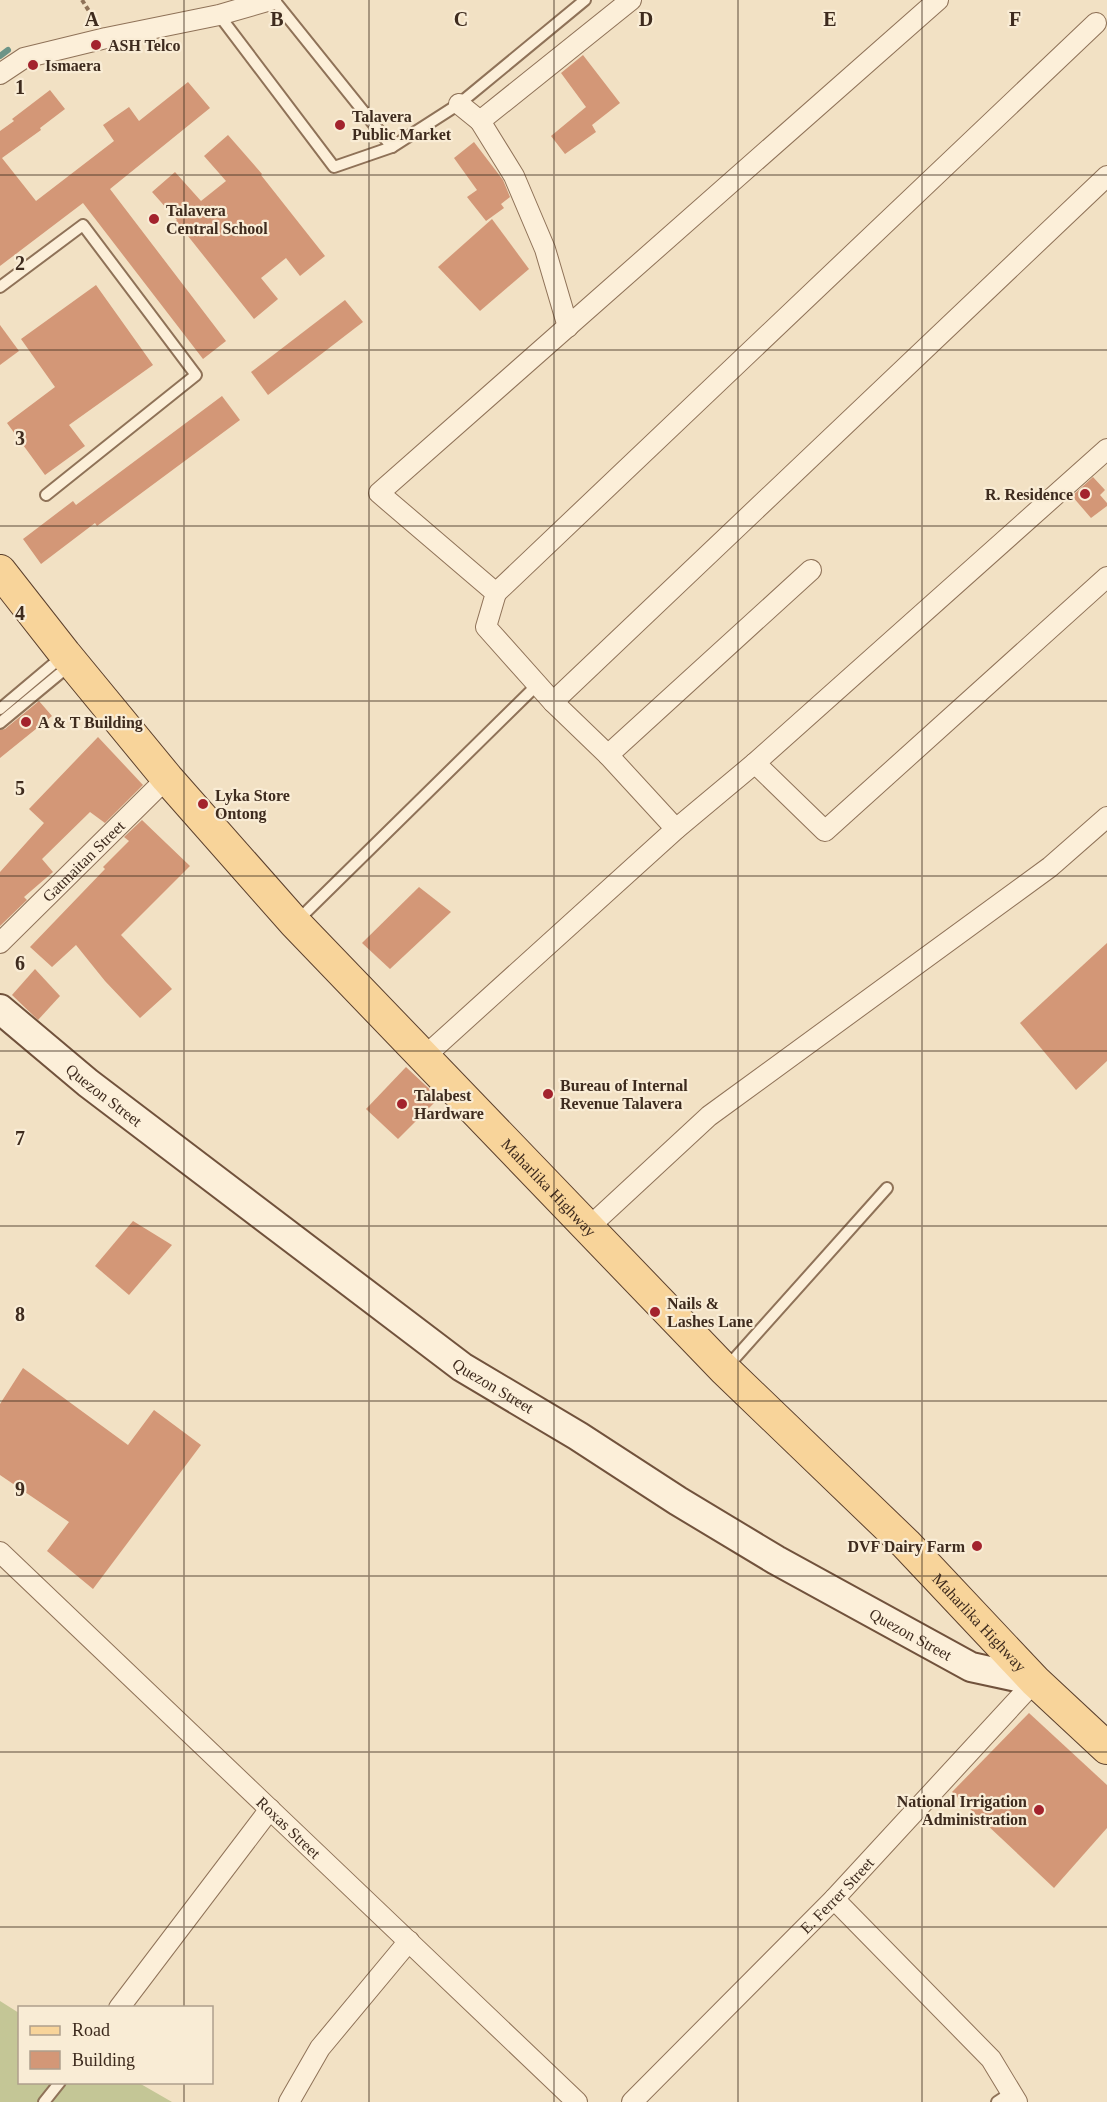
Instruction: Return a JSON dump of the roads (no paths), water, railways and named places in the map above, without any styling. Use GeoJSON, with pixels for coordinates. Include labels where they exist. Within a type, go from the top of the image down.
{"type":"FeatureCollection","features":[{"type":"Feature","properties":{"kind":"main road","name":"Maharlika Highway"},"geometry":{"type":"LineString","coordinates":[[0,571],[167,778],[295,923],[724,1369],[906,1544],[1035,1681],[1107,1748]]}},
{"type":"Feature","properties":{"kind":"street"},"geometry":{"type":"LineString","coordinates":[[0,75],[24,57],[219,15],[272,0]]}},
{"type":"Feature","properties":{"kind":"street"},"geometry":{"type":"LineString","coordinates":[[480,121],[631,0]]}},
{"type":"Feature","properties":{"kind":"street"},"geometry":{"type":"LineString","coordinates":[[496,593],[379,493],[938,0]]}},
{"type":"Feature","properties":{"kind":"street"},"geometry":{"type":"LineString","coordinates":[[676,829],[608,755],[553,702],[486,627],[496,593],[1096,23]]}},
{"type":"Feature","properties":{"kind":"street"},"geometry":{"type":"LineString","coordinates":[[459,104],[480,121],[514,176],[545,249],[568,327]]}},
{"type":"Feature","properties":{"kind":"street"},"geometry":{"type":"LineString","coordinates":[[553,702],[1107,176]]}},
{"type":"Feature","properties":{"kind":"street"},"geometry":{"type":"LineString","coordinates":[[424,1057],[676,829],[755,763],[1107,449]]}},
{"type":"Feature","properties":{"kind":"street"},"geometry":{"type":"LineString","coordinates":[[608,755],[811,570]]}},
{"type":"Feature","properties":{"kind":"street"},"geometry":{"type":"LineString","coordinates":[[755,763],[825,831],[1107,577]]}},
{"type":"Feature","properties":{"kind":"street","name":"Gatmaitan Street"},"geometry":{"type":"LineString","coordinates":[[0,943],[167,778]]}},
{"type":"Feature","properties":{"kind":"street"},"geometry":{"type":"LineString","coordinates":[[588,1228],[709,1116],[1050,867],[1107,817]]}},
{"type":"Feature","properties":{"kind":"street","name":"Quezon Street"},"geometry":{"type":"LineString","coordinates":[[0,1010],[97,1090],[462,1367],[777,1560],[971,1667],[1035,1681]]}},
{"type":"Feature","properties":{"kind":"street","name":"Roxas Street"},"geometry":{"type":"LineString","coordinates":[[0,1552],[577,2102]]}},
{"type":"Feature","properties":{"kind":"street","name":"E. Ferrer Street"},"geometry":{"type":"LineString","coordinates":[[632,2102],[834,1899],[1035,1681]]}},
{"type":"Feature","properties":{"kind":"street"},"geometry":{"type":"LineString","coordinates":[[121,2006],[270,1809]]}},
{"type":"Feature","properties":{"kind":"street"},"geometry":{"type":"LineString","coordinates":[[834,1899],[991,2059],[1009,2099]]}},
{"type":"Feature","properties":{"kind":"street"},"geometry":{"type":"LineString","coordinates":[[289,2102],[320,2048],[409,1941]]}},
{"type":"Feature","properties":{"kind":"lane"},"geometry":{"type":"LineString","coordinates":[[272,0],[392,147]]}},
{"type":"Feature","properties":{"kind":"lane"},"geometry":{"type":"LineString","coordinates":[[219,15],[334,167],[392,147],[459,104],[585,0]]}},
{"type":"Feature","properties":{"kind":"lane"},"geometry":{"type":"LineString","coordinates":[[0,287],[83,225],[196,375],[46,495]]}},
{"type":"Feature","properties":{"kind":"lane"},"geometry":{"type":"LineString","coordinates":[[0,709],[69,658]]}},
{"type":"Feature","properties":{"kind":"lane"},"geometry":{"type":"LineString","coordinates":[[0,723],[69,658]]}},
{"type":"Feature","properties":{"kind":"lane"},"geometry":{"type":"LineString","coordinates":[[295,923],[538,684]]}},
{"type":"Feature","properties":{"kind":"lane"},"geometry":{"type":"LineString","coordinates":[[724,1369],[887,1188]]}},
{"type":"Feature","properties":{"kind":"lane"},"geometry":{"type":"LineString","coordinates":[[44,2102],[58,2084]]}},
{"type":"Feature","properties":{"kind":"waterway"},"geometry":{"type":"LineString","coordinates":[[0,56],[8,50]]}},
{"type":"Feature","properties":{"kind":"place","name":"ASH Telco"},"geometry":{"type":"Point","coordinates":[96,45]}},
{"type":"Feature","properties":{"kind":"place","name":"Ismaera"},"geometry":{"type":"Point","coordinates":[33,65]}},
{"type":"Feature","properties":{"kind":"place","name":"Talavera Public Market"},"geometry":{"type":"Point","coordinates":[340,125]}},
{"type":"Feature","properties":{"kind":"place","name":"Talavera Central School"},"geometry":{"type":"Point","coordinates":[154,219]}},
{"type":"Feature","properties":{"kind":"place","name":"R. Residence"},"geometry":{"type":"Point","coordinates":[1085,494]}},
{"type":"Feature","properties":{"kind":"place","name":"A & T Building"},"geometry":{"type":"Point","coordinates":[26,722]}},
{"type":"Feature","properties":{"kind":"place","name":"Lyka Store Ontong"},"geometry":{"type":"Point","coordinates":[203,804]}},
{"type":"Feature","properties":{"kind":"place","name":"Bureau of Internal Revenue Talavera"},"geometry":{"type":"Point","coordinates":[548,1094]}},
{"type":"Feature","properties":{"kind":"place","name":"Talabest Hardware"},"geometry":{"type":"Point","coordinates":[402,1104]}},
{"type":"Feature","properties":{"kind":"place","name":"Nails & Lashes Lane"},"geometry":{"type":"Point","coordinates":[655,1312]}},
{"type":"Feature","properties":{"kind":"place","name":"DVF Dairy Farm"},"geometry":{"type":"Point","coordinates":[977,1546]}},
{"type":"Feature","properties":{"kind":"place","name":"National Irrigation Administration"},"geometry":{"type":"Point","coordinates":[1039,1810]}}]}
